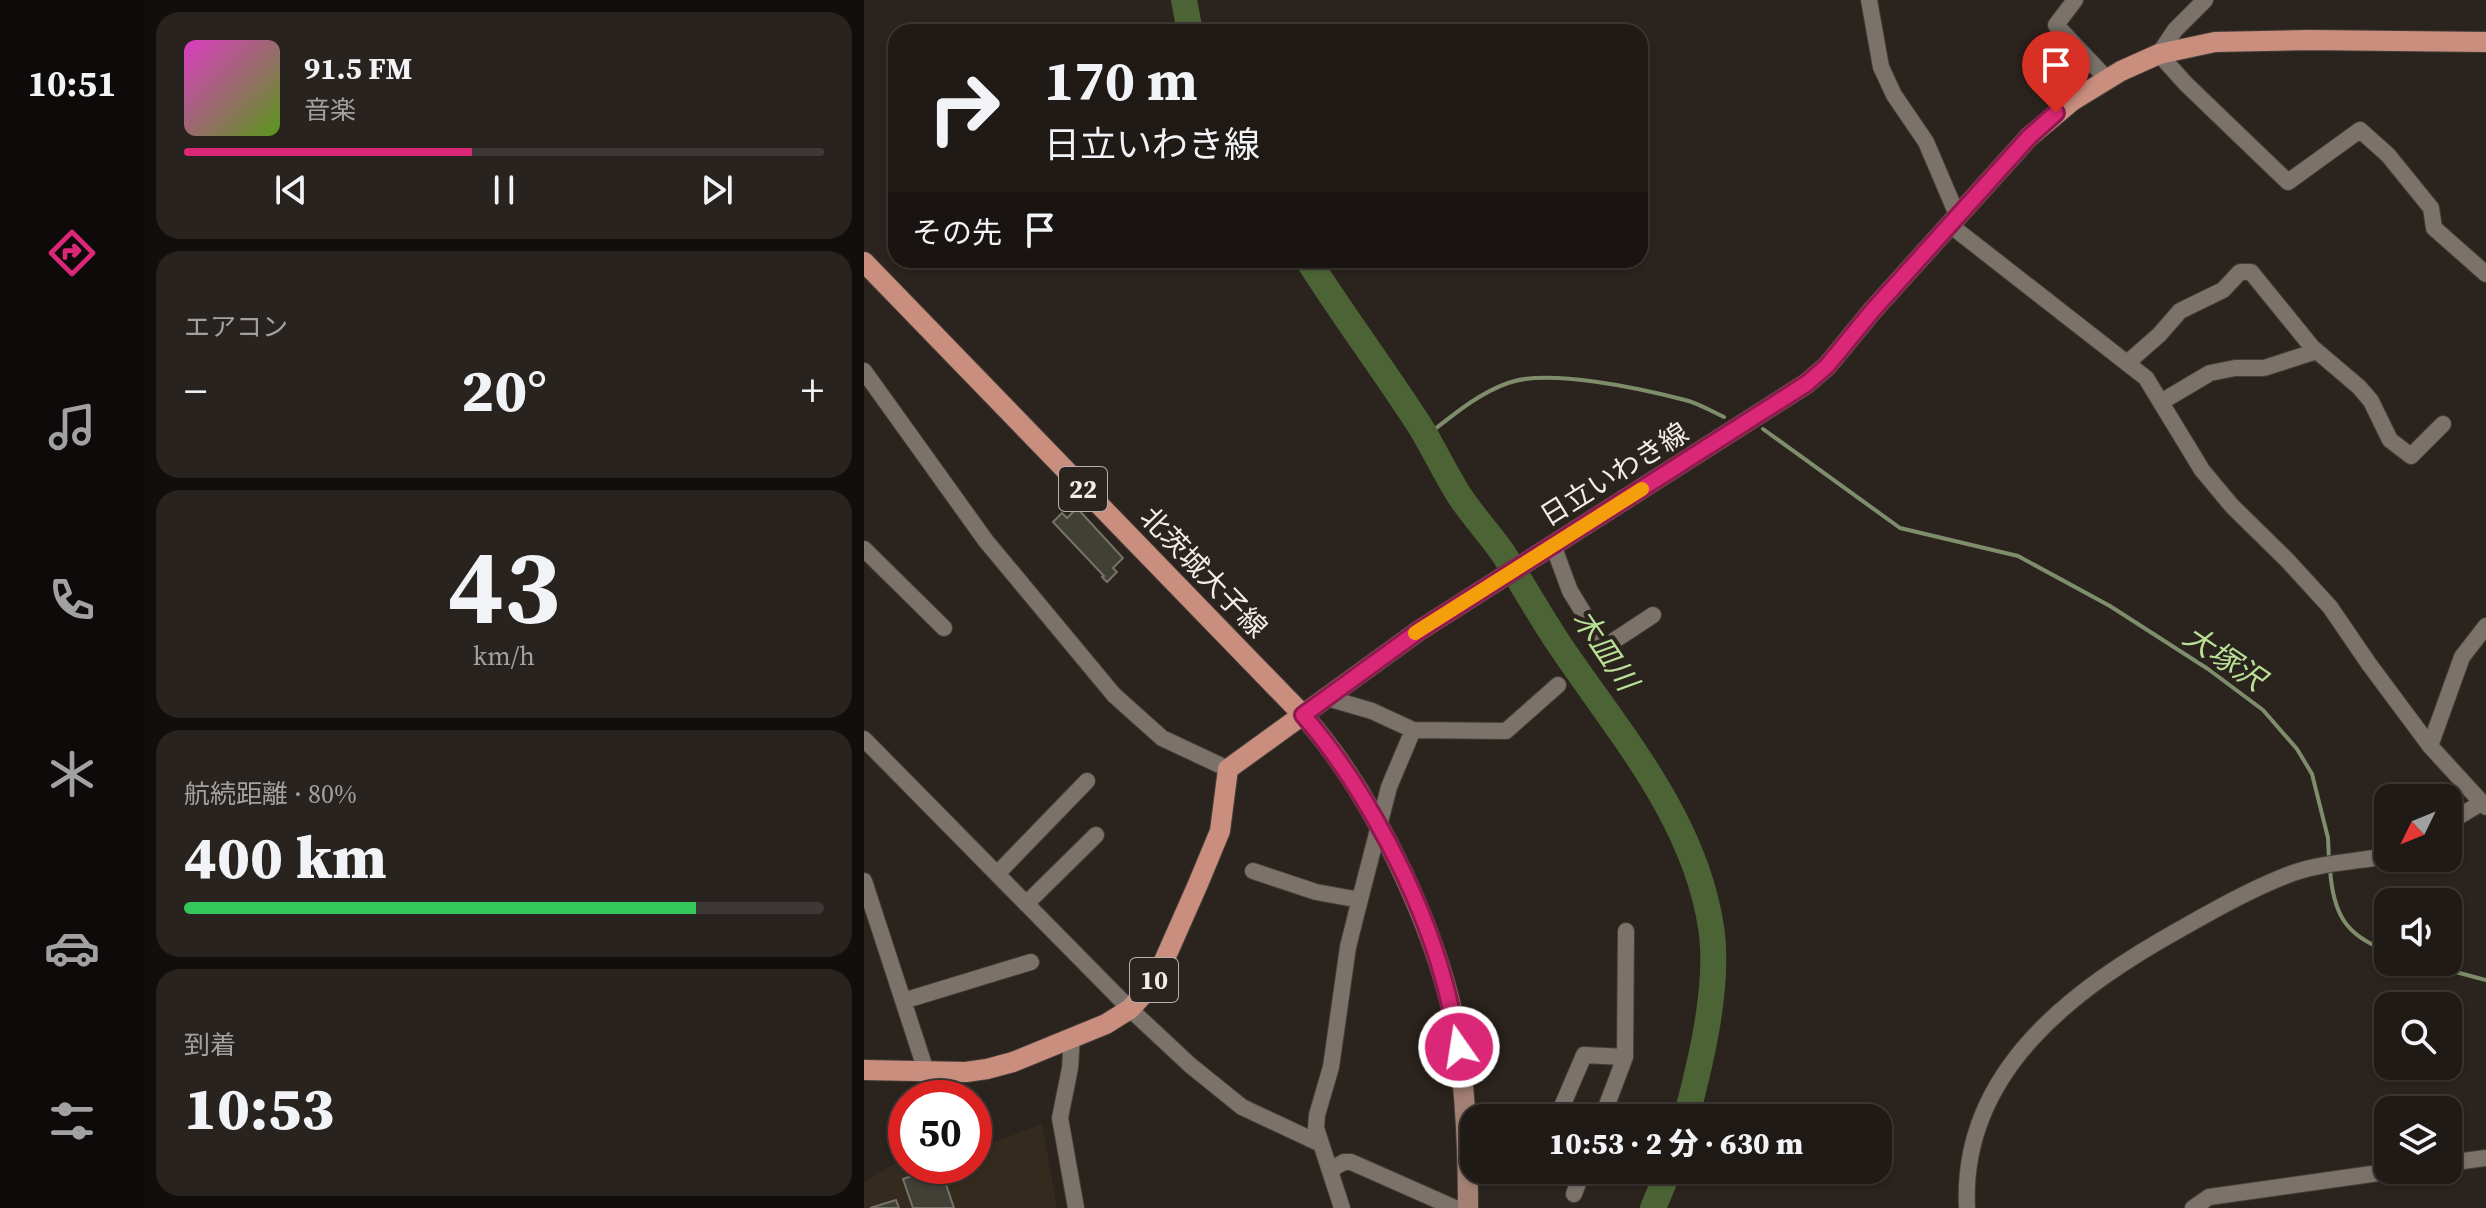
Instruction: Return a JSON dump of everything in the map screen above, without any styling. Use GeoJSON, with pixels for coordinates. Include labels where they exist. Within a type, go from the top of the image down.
{"type":"FeatureCollection","features":[{"type":"Feature","properties":{"kind":"main road","name":"日立いわき線"},"geometry":{"type":"LineString","coordinates":[[1228,769],[1420,630],[1806,384],[1827,366],[1873,310],[2043,124],[2106,78],[2159,54],[2215,42],[2486,42]]}},
{"type":"Feature","properties":{"kind":"main road","name":"北茨城大子線"},"geometry":{"type":"LineString","coordinates":[[865,266],[1303,715]]}},
{"type":"Feature","properties":{"kind":"main road"},"geometry":{"type":"LineString","coordinates":[[1303,715],[1345,768],[1417,906],[1444,981],[1459,1047],[1467,1104]]}},
{"type":"Feature","properties":{"kind":"main road","name":"10"},"geometry":{"type":"LineString","coordinates":[[864,1070],[966,1072],[987,1069],[1013,1062],[1120,1017],[1130,1009],[1150,987],[1160,970],[1220,831],[1228,769]]}},
{"type":"Feature","properties":{"kind":"main road"},"geometry":{"type":"LineString","coordinates":[[1468,1208],[1469,1184]]}},
{"type":"Feature","properties":{"kind":"street"},"geometry":{"type":"LineString","coordinates":[[1869,0],[1881,67],[1894,95],[1926,142],[1954,221],[2146,378],[2202,470],[2232,506],[2330,607],[2430,746],[2484,805],[2462,816]]}},
{"type":"Feature","properties":{"kind":"street"},"geometry":{"type":"LineString","coordinates":[[2075,0],[2056,25],[2106,78]]}},
{"type":"Feature","properties":{"kind":"street"},"geometry":{"type":"LineString","coordinates":[[2205,0],[2175,30],[2159,54],[2288,182],[2360,130],[2388,155],[2431,208],[2434,228],[2486,274]]}},
{"type":"Feature","properties":{"kind":"street"},"geometry":{"type":"LineString","coordinates":[[2127,363],[2159,335],[2180,311],[2223,290],[2240,272],[2251,272],[2317,351],[2371,401],[2390,440],[2411,456],[2443,424]]}},
{"type":"Feature","properties":{"kind":"street"},"geometry":{"type":"LineString","coordinates":[[2161,402],[2210,373],[2235,368],[2264,368],[2317,351]]}},
{"type":"Feature","properties":{"kind":"street"},"geometry":{"type":"LineString","coordinates":[[864,371],[986,541],[1114,695],[1162,738],[1228,769]]}},
{"type":"Feature","properties":{"kind":"street"},"geometry":{"type":"LineString","coordinates":[[864,549],[944,628]]}},
{"type":"Feature","properties":{"kind":"street"},"geometry":{"type":"LineString","coordinates":[[1545,550],[1602,643],[1609,644],[1653,615]]}},
{"type":"Feature","properties":{"kind":"street"},"geometry":{"type":"LineString","coordinates":[[2430,746],[2462,657],[2486,626]]}},
{"type":"Feature","properties":{"kind":"street"},"geometry":{"type":"LineString","coordinates":[[1324,697],[1372,711],[1413,730],[1506,731],[1558,685]]}},
{"type":"Feature","properties":{"kind":"street"},"geometry":{"type":"LineString","coordinates":[[1342,1208],[1316,1128],[1317,1115],[1331,1067],[1348,947],[1389,787],[1413,730]]}},
{"type":"Feature","properties":{"kind":"street"},"geometry":{"type":"LineString","coordinates":[[864,739],[1130,1009],[1190,1065],[1242,1107],[1321,1144]]}},
{"type":"Feature","properties":{"kind":"street"},"geometry":{"type":"LineString","coordinates":[[997,874],[1087,781]]}},
{"type":"Feature","properties":{"kind":"street"},"geometry":{"type":"LineString","coordinates":[[1026,904],[1096,835]]}},
{"type":"Feature","properties":{"kind":"street"},"geometry":{"type":"LineString","coordinates":[[1967,1208],[1969,1158],[1983,1111],[1998,1083],[2031,1038],[2075,997],[2133,956],[2205,915],[2294,872],[2374,858]]}},
{"type":"Feature","properties":{"kind":"street"},"geometry":{"type":"LineString","coordinates":[[1253,871],[1316,892],[1360,900]]}},
{"type":"Feature","properties":{"kind":"street"},"geometry":{"type":"LineString","coordinates":[[864,881],[926,1071]]}},
{"type":"Feature","properties":{"kind":"street"},"geometry":{"type":"LineString","coordinates":[[1607,1104],[1625,1057],[1626,931]]}},
{"type":"Feature","properties":{"kind":"street"},"geometry":{"type":"LineString","coordinates":[[903,1001],[1031,962]]}},
{"type":"Feature","properties":{"kind":"street"},"geometry":{"type":"LineString","coordinates":[[1072,1037],[1070,1068],[1060,1118],[1076,1208]]}},
{"type":"Feature","properties":{"kind":"street"},"geometry":{"type":"LineString","coordinates":[[1563,1104],[1584,1055],[1625,1057]]}},
{"type":"Feature","properties":{"kind":"street"},"geometry":{"type":"LineString","coordinates":[[2462,1161],[2486,1158]]}},
{"type":"Feature","properties":{"kind":"street"},"geometry":{"type":"LineString","coordinates":[[1330,1170],[1344,1162],[1351,1162],[1455,1208]]}},
{"type":"Feature","properties":{"kind":"street"},"geometry":{"type":"LineString","coordinates":[[2193,1208],[2209,1197],[2374,1174]]}},
{"type":"Feature","properties":{"kind":"street"},"geometry":{"type":"LineString","coordinates":[[1574,1194],[1578,1184]]}},
{"type":"Feature","properties":{"kind":"shaded area"},"geometry":{"type":"Polygon","coordinates":[[[1042,1124],[1057,1208],[864,1208],[864,1182],[888,1168],[888,1184],[992,1184],[992,1143],[1042,1124]]]}},
{"type":"Feature","properties":{"kind":"building"},"geometry":{"type":"Polygon","coordinates":[[[1077,508],[1123,558],[1113,568],[1117,572],[1107,582],[1053,522],[1062,513],[1067,518],[1077,508]]]}},
{"type":"Feature","properties":{"kind":"building"},"geometry":{"type":"Polygon","coordinates":[[[905,1184],[946,1184],[954,1208],[913,1208],[905,1184]]]}},
{"type":"Feature","properties":{"kind":"building"},"geometry":{"type":"Polygon","coordinates":[[[896,1200],[899,1208],[870,1208],[896,1200]]]}},
{"type":"Feature","properties":{"kind":"waterway","name":"木皿川"},"geometry":{"type":"LineString","coordinates":[[1184,0],[1188,24]]}},
{"type":"Feature","properties":{"kind":"waterway","name":"木皿川"},"geometry":{"type":"LineString","coordinates":[[1313,268],[1420,426],[1459,495],[1503,553],[1557,641],[1650,776],[1688,848],[1702,887],[1713,949],[1711,998],[1689,1104]]}},
{"type":"Feature","properties":{"kind":"waterway"},"geometry":{"type":"LineString","coordinates":[[1426,436],[1486,393],[1525,379],[1571,379],[1621,386],[1690,401],[1724,417]]}},
{"type":"Feature","properties":{"kind":"waterway","name":"大塚沢"},"geometry":{"type":"LineString","coordinates":[[1763,429],[1900,528],[2018,556],[2110,606],[2208,669],[2263,710],[2297,749],[2312,774],[2328,838],[2329,860]]}},
{"type":"Feature","properties":{"kind":"waterway","name":"大塚沢"},"geometry":{"type":"LineString","coordinates":[[2330,869],[2334,898],[2344,921],[2361,938],[2374,945]]}},
{"type":"Feature","properties":{"kind":"waterway","name":"大塚沢"},"geometry":{"type":"LineString","coordinates":[[2462,974],[2486,980]]}},
{"type":"Feature","properties":{"kind":"waterway","name":"木皿川"},"geometry":{"type":"LineString","coordinates":[[1653,1208],[1663,1184]]}},
{"type":"Feature","properties":{"kind":"slow traffic"},"geometry":{"type":"LineString","coordinates":[[1415,633],[1642,489]]}},
{"type":"Feature","properties":{"kind":"route"},"geometry":{"type":"LineString","coordinates":[[1459,1047],[1437,959],[1399,865],[1345,768],[1303,715],[1420,630],[1784,401],[1806,384],[1827,366],[1873,310],[2029,137],[2056,113]]}}]}
